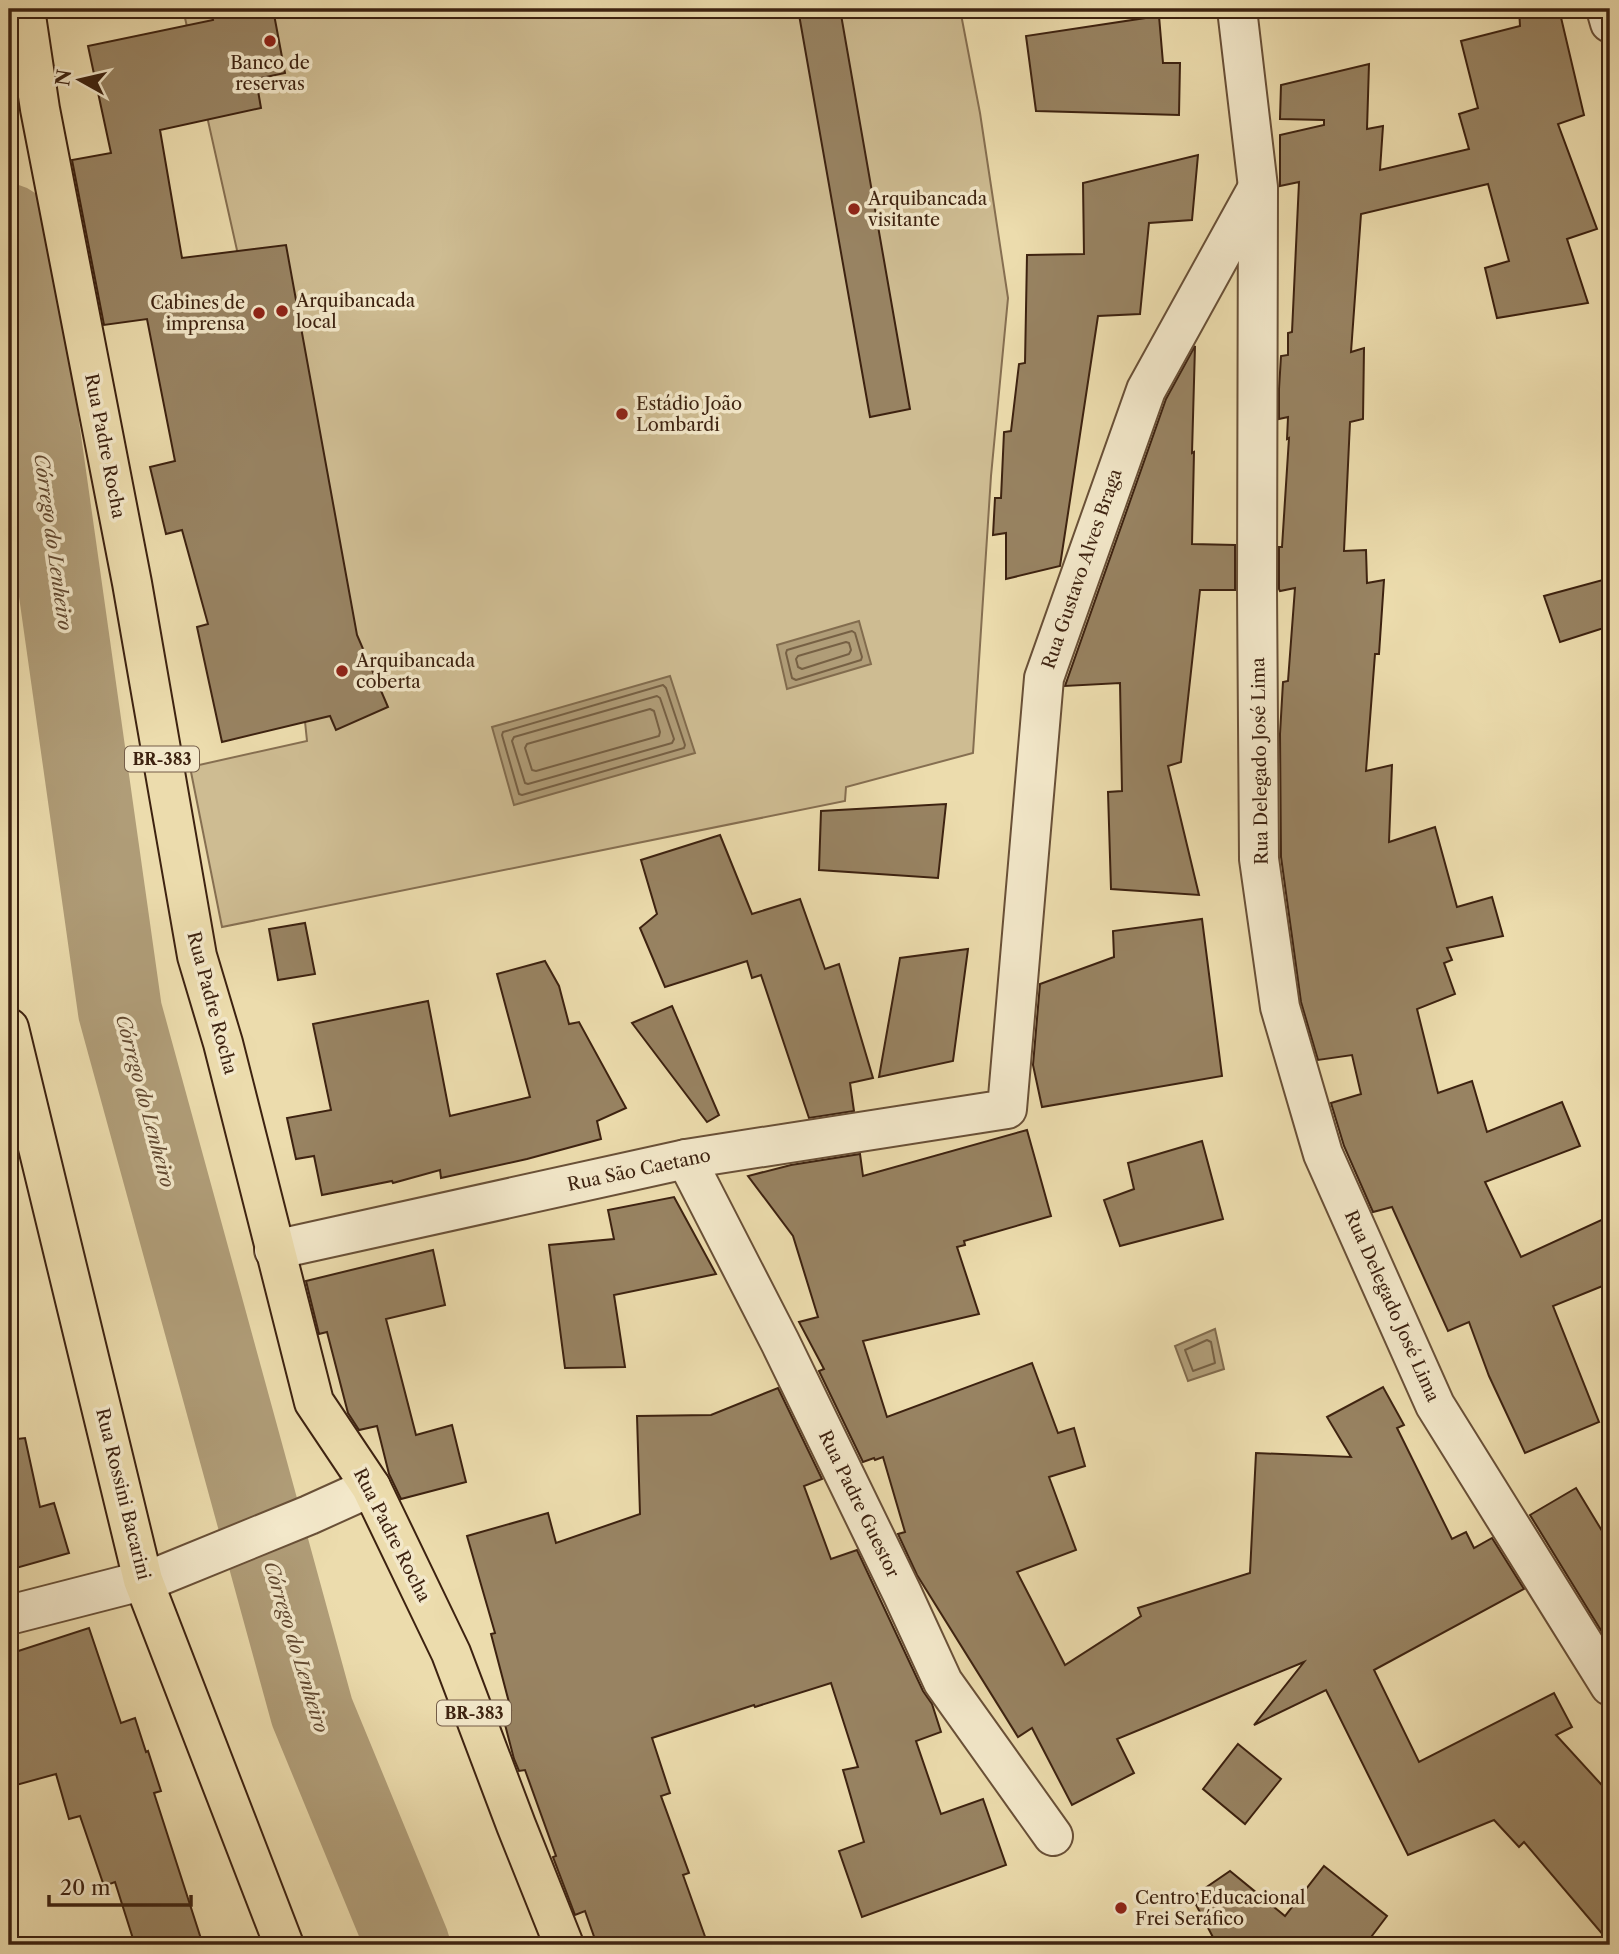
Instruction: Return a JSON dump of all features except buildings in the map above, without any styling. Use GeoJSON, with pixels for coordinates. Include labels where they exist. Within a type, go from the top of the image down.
{"type":"FeatureCollection","features":[{"type":"Feature","properties":{"kind":"main road","name":"Rua Padre Rocha"},"geometry":{"type":"LineString","coordinates":[[25,9],[40,109],[132,583],[197,956],[223,1043],[314,1402],[371,1486],[451,1653],[564,1945]]}},
{"type":"Feature","properties":{"kind":"main road","name":"Rua Rossini Bacarini"},"geometry":{"type":"LineString","coordinates":[[9,1027],[150,1578],[284,1945]]}},
{"type":"Feature","properties":{"kind":"street","name":"Rua Delegado José Lima"},"geometry":{"type":"LineString","coordinates":[[1237,9],[1258,187],[1259,859],[1280,1007],[1323,1154],[1436,1405],[1610,1686]]}},
{"type":"Feature","properties":{"kind":"street"},"geometry":{"type":"LineString","coordinates":[[1606,9],[1610,23]]}},
{"type":"Feature","properties":{"kind":"street","name":"Rua Gustavo Alves Braga"},"geometry":{"type":"LineString","coordinates":[[1007,1109],[1044,678],[1146,390],[1258,187]]}},
{"type":"Feature","properties":{"kind":"street","name":"Rua São Caetano"},"geometry":{"type":"LineString","coordinates":[[274,1250],[686,1159],[1007,1109]]}},
{"type":"Feature","properties":{"kind":"street","name":"Rua Padre Guestor"},"geometry":{"type":"LineString","coordinates":[[686,1159],[780,1342],[943,1682],[1054,1836]]}},
{"type":"Feature","properties":{"kind":"street"},"geometry":{"type":"LineString","coordinates":[[9,1615],[150,1578],[309,1515],[371,1486]]}},
{"type":"Feature","properties":{"kind":"shaded area","name":"Estádio João Lombardi"},"geometry":{"type":"Polygon","coordinates":[[[183,9],[960,9],[980,113],[1008,298],[991,476],[973,753],[846,787],[845,801],[222,927],[190,767],[307,741],[296,634],[258,344],[183,9]]]}},
{"type":"Feature","properties":{"kind":"water"},"geometry":{"type":"Polygon","coordinates":[[[859,621],[871,664],[787,689],[777,645],[859,621]]]}},
{"type":"Feature","properties":{"kind":"water"},"geometry":{"type":"Polygon","coordinates":[[[670,676],[695,753],[514,805],[492,727],[670,676]]]}},
{"type":"Feature","properties":{"kind":"water"},"geometry":{"type":"Polygon","coordinates":[[[1215,1329],[1224,1369],[1188,1381],[1175,1346],[1215,1329]]]}},
{"type":"Feature","properties":{"kind":"waterway","name":"Córrego do Lenheiro"},"geometry":{"type":"LineString","coordinates":[[9,226],[120,1011],[312,1712],[408,1945]]}},
{"type":"Feature","properties":{"kind":"place","name":"Banco de reservas"},"geometry":{"type":"Point","coordinates":[270,41]}},
{"type":"Feature","properties":{"kind":"place","name":"Arquibancada visitante"},"geometry":{"type":"Point","coordinates":[854,209]}},
{"type":"Feature","properties":{"kind":"place","name":"Arquibancada local"},"geometry":{"type":"Point","coordinates":[282,311]}},
{"type":"Feature","properties":{"kind":"place","name":"Cabines de imprensa"},"geometry":{"type":"Point","coordinates":[259,313]}},
{"type":"Feature","properties":{"kind":"place","name":"Estádio João Lombardi"},"geometry":{"type":"Point","coordinates":[622,414]}},
{"type":"Feature","properties":{"kind":"place","name":"Arquibancada coberta"},"geometry":{"type":"Point","coordinates":[342,671]}},
{"type":"Feature","properties":{"kind":"place","name":"Centro Educacional Frei Seráfico"},"geometry":{"type":"Point","coordinates":[1121,1908]}}]}
